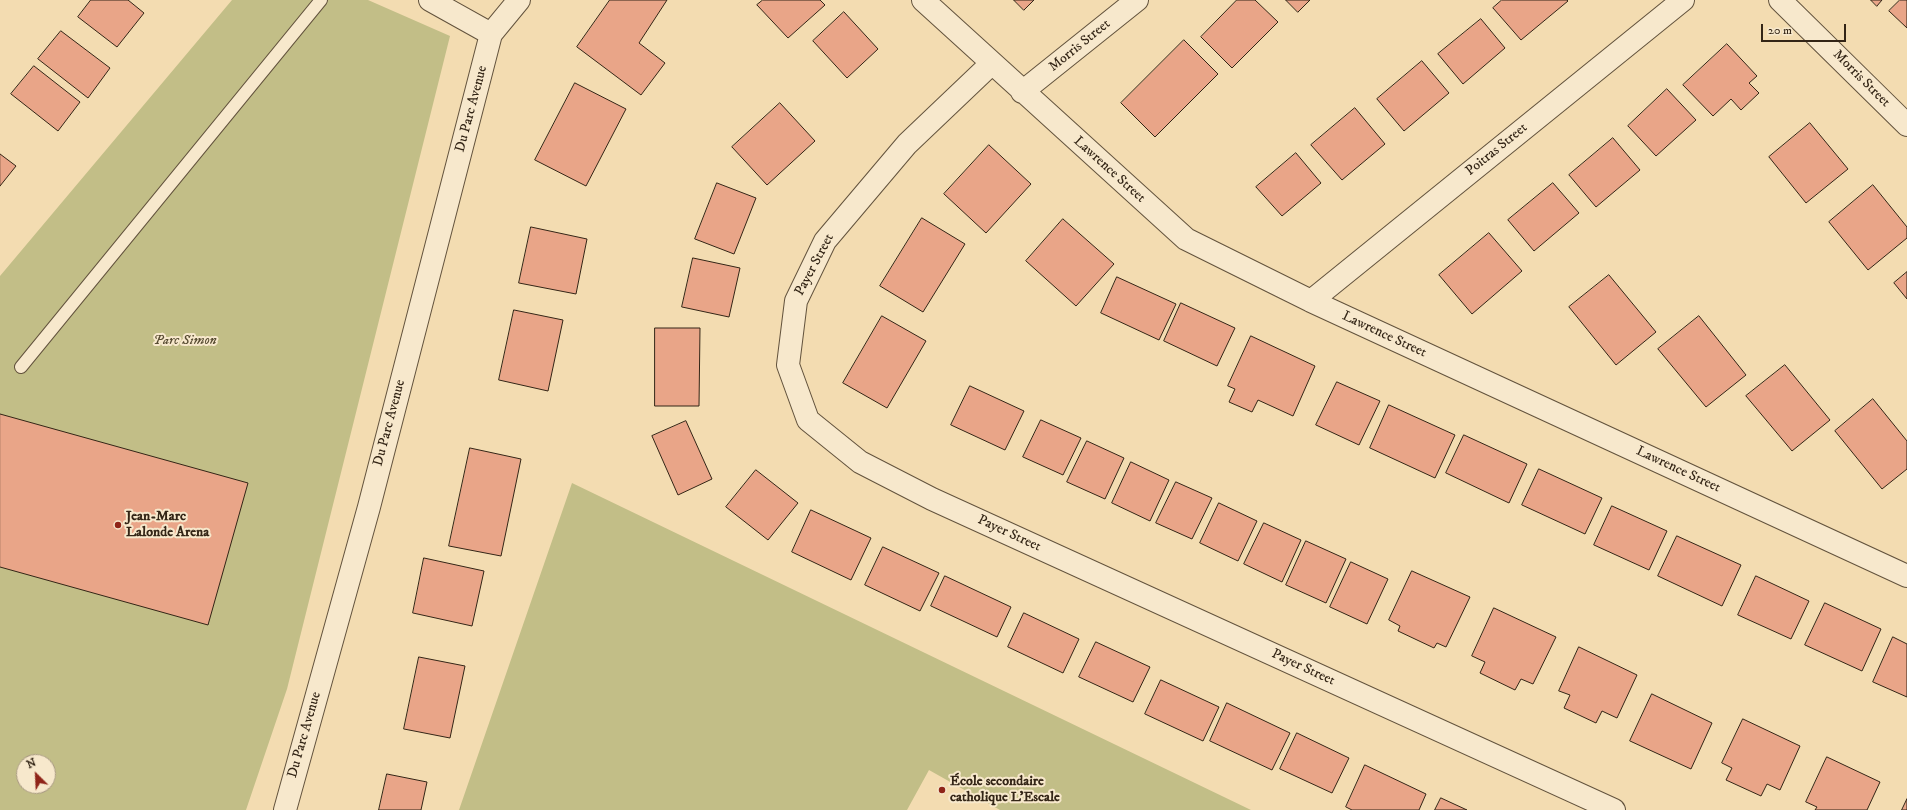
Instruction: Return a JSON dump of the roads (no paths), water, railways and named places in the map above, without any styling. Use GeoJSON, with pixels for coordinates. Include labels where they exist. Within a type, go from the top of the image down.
{"type":"FeatureCollection","features":[{"type":"Feature","properties":{"kind":"street"},"geometry":{"type":"LineString","coordinates":[[430,0],[491,34],[519,0]]}},
{"type":"Feature","properties":{"kind":"street","name":"Lawrence Street"},"geometry":{"type":"LineString","coordinates":[[923,0],[991,64],[1186,239],[1311,301],[1907,576]]}},
{"type":"Feature","properties":{"kind":"street","name":"Morris Street"},"geometry":{"type":"LineString","coordinates":[[1022,92],[1137,0]]}},
{"type":"Feature","properties":{"kind":"street","name":"Poitras Street"},"geometry":{"type":"LineString","coordinates":[[1311,301],[1683,0]]}},
{"type":"Feature","properties":{"kind":"street","name":"Morris Street"},"geometry":{"type":"LineString","coordinates":[[1780,0],[1907,125]]}},
{"type":"Feature","properties":{"kind":"street","name":"Du Parc Avenue"},"geometry":{"type":"LineString","coordinates":[[285,810],[369,507],[491,34]]}},
{"type":"Feature","properties":{"kind":"street","name":"Payer Street"},"geometry":{"type":"LineString","coordinates":[[991,64],[907,144],[825,241],[796,301],[788,365],[808,420],[860,462],[932,499],[1614,810]]}},
{"type":"Feature","properties":{"kind":"lane"},"geometry":{"type":"LineString","coordinates":[[21,367],[321,0]]}},
{"type":"Feature","properties":{"kind":"place","name":"Jean-Marc Lalonde Arena"},"geometry":{"type":"Point","coordinates":[118,525]}},
{"type":"Feature","properties":{"kind":"place","name":"École secondaire catholique L'Escale"},"geometry":{"type":"Point","coordinates":[942,790]}},
{"type":"Feature","properties":{"kind":"park label","name":"Parc Simon"},"geometry":{"type":"Point","coordinates":[185,341]}}]}
